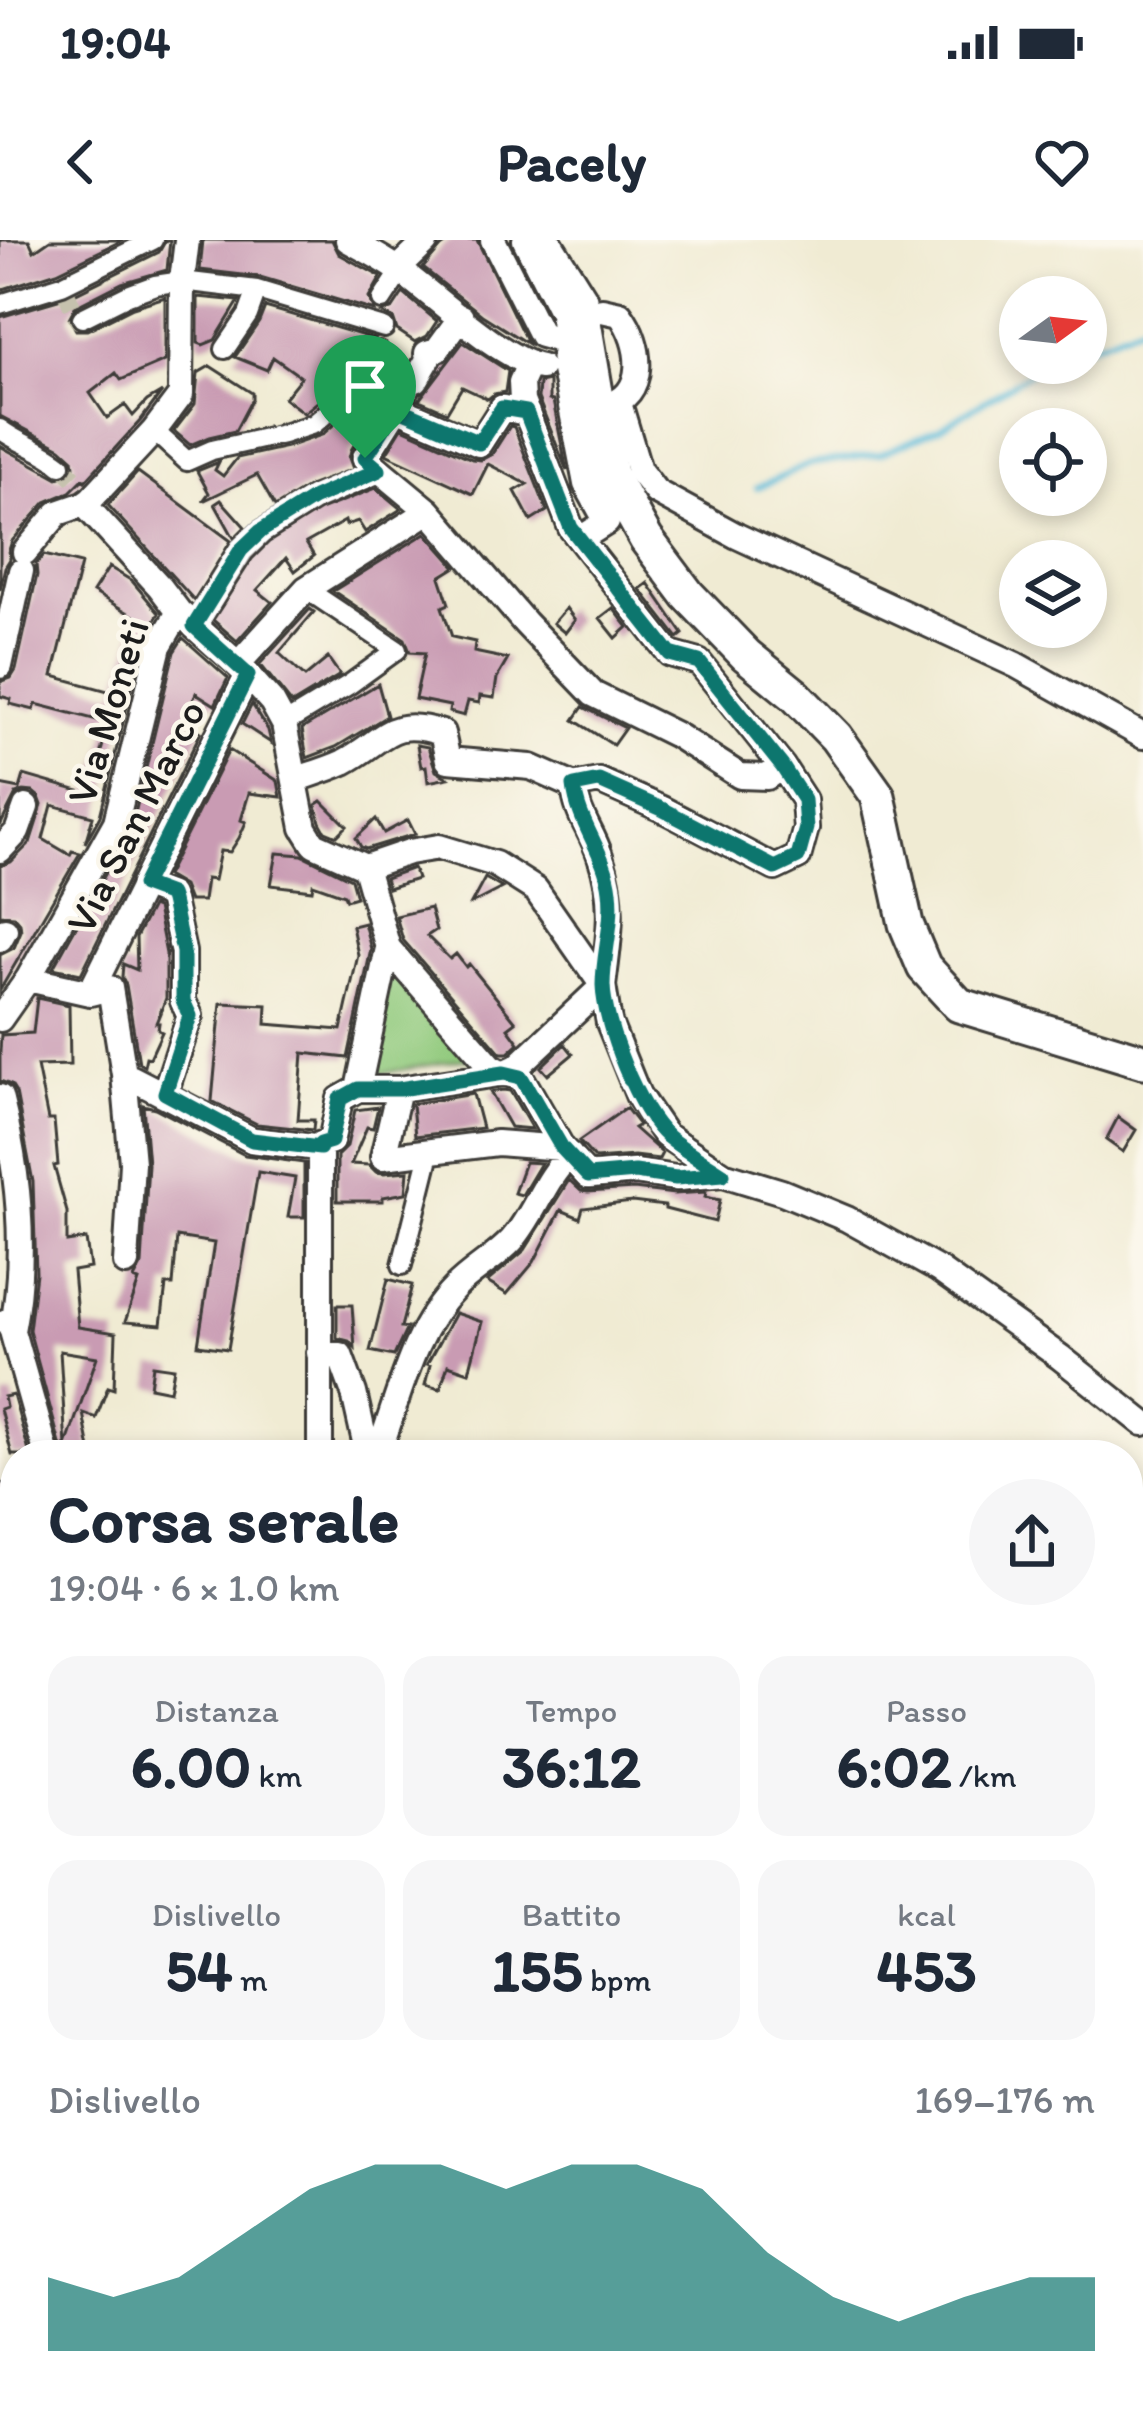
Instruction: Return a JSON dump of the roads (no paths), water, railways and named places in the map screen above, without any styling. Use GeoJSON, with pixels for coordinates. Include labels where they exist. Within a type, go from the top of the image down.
{"type":"FeatureCollection","features":[{"type":"Feature","properties":{"kind":"main road"},"geometry":{"type":"LineString","coordinates":[[543,240],[580,299],[573,327],[578,371],[608,406],[610,474],[646,538],[688,595],[746,656],[795,695],[836,737],[878,796],[906,924],[923,967],[959,1006],[1143,1061]]}},
{"type":"Feature","properties":{"kind":"street"},"geometry":{"type":"LineString","coordinates":[[0,304],[63,288],[153,240]]}},
{"type":"Feature","properties":{"kind":"street"},"geometry":{"type":"LineString","coordinates":[[0,666],[23,561],[58,513],[85,495],[154,431],[181,395],[187,240]]}},
{"type":"Feature","properties":{"kind":"street"},"geometry":{"type":"LineString","coordinates":[[348,240],[399,270],[502,350],[529,364],[578,371],[586,484],[607,522],[580,539]]}},
{"type":"Feature","properties":{"kind":"street"},"geometry":{"type":"LineString","coordinates":[[382,300],[424,240]]}},
{"type":"Feature","properties":{"kind":"street"},"geometry":{"type":"LineString","coordinates":[[493,240],[541,335],[573,327],[602,310],[620,314],[632,329],[636,376],[631,394],[608,406],[639,470],[656,492],[737,536],[1016,665],[1143,736]]}},
{"type":"Feature","properties":{"kind":"street"},"geometry":{"type":"LineString","coordinates":[[525,240],[573,327]]}},
{"type":"Feature","properties":{"kind":"street"},"geometry":{"type":"LineString","coordinates":[[82,318],[155,285],[182,281],[257,290],[384,328]]}},
{"type":"Feature","properties":{"kind":"street"},"geometry":{"type":"LineString","coordinates":[[225,349],[248,315],[257,290]]}},
{"type":"Feature","properties":{"kind":"street"},"geometry":{"type":"LineString","coordinates":[[461,317],[437,350],[427,353],[430,356],[416,380],[413,377],[365,458],[416,498],[593,694],[676,735],[740,776],[767,777],[782,766]]}},
{"type":"Feature","properties":{"kind":"street"},"geometry":{"type":"LineString","coordinates":[[502,350],[531,318]]}},
{"type":"Feature","properties":{"kind":"street"},"geometry":{"type":"LineString","coordinates":[[154,431],[188,461],[212,450],[314,424],[352,392],[379,352]]}},
{"type":"Feature","properties":{"kind":"street"},"geometry":{"type":"LineString","coordinates":[[297,779],[340,764],[398,727],[419,726],[442,733],[448,760],[531,767],[574,786],[599,781],[775,868],[798,857],[806,828],[804,800],[782,766],[699,662],[670,654],[571,528],[526,412],[521,382],[529,364]]}},
{"type":"Feature","properties":{"kind":"street"},"geometry":{"type":"LineString","coordinates":[[397,408],[479,443],[502,408],[526,412]]}},
{"type":"Feature","properties":{"kind":"street"},"geometry":{"type":"LineString","coordinates":[[0,428],[61,465]]}},
{"type":"Feature","properties":{"kind":"street"},"geometry":{"type":"LineString","coordinates":[[186,619],[261,531],[314,498],[379,470]]}},
{"type":"Feature","properties":{"kind":"street"},"geometry":{"type":"LineString","coordinates":[[85,495],[186,619],[243,669],[272,702],[284,724],[304,828],[314,844],[365,867],[439,848],[495,863],[536,890],[603,986]]}},
{"type":"Feature","properties":{"kind":"street","name":"Via San Marco"},"geometry":{"type":"LineString","coordinates":[[90,993],[243,669],[307,589],[428,511]]}},
{"type":"Feature","properties":{"kind":"street"},"geometry":{"type":"LineString","coordinates":[[284,724],[397,650],[307,589]]}},
{"type":"Feature","properties":{"kind":"street","name":"Via Moneti"},"geometry":{"type":"LineString","coordinates":[[0,1019],[28,979],[116,822],[159,646],[186,619]]}},
{"type":"Feature","properties":{"kind":"street"},"geometry":{"type":"LineString","coordinates":[[574,786],[577,810],[599,851],[610,892],[603,986],[609,1023],[638,1094],[665,1135],[723,1174],[847,1219],[939,1270],[1143,1423]]}},
{"type":"Feature","properties":{"kind":"street"},"geometry":{"type":"LineString","coordinates":[[0,850],[17,832],[26,807]]}},
{"type":"Feature","properties":{"kind":"street"},"geometry":{"type":"LineString","coordinates":[[365,867],[388,948],[491,1066],[521,1077],[566,1151],[588,1176],[723,1174]]}},
{"type":"Feature","properties":{"kind":"street"},"geometry":{"type":"LineString","coordinates":[[143,885],[170,895],[183,952],[183,1001],[190,1016],[165,1093]]}},
{"type":"Feature","properties":{"kind":"street"},"geometry":{"type":"LineString","coordinates":[[358,1089],[388,948]]}},
{"type":"Feature","properties":{"kind":"street"},"geometry":{"type":"LineString","coordinates":[[28,979],[90,993],[110,988],[132,1162],[126,1263]]}},
{"type":"Feature","properties":{"kind":"street"},"geometry":{"type":"LineString","coordinates":[[320,1440],[320,1148],[331,1141],[340,1099],[358,1089],[399,1089],[504,1073],[517,1067],[603,986]]}},
{"type":"Feature","properties":{"kind":"street"},"geometry":{"type":"LineString","coordinates":[[124,1074],[252,1140],[320,1148]]}},
{"type":"Feature","properties":{"kind":"street"},"geometry":{"type":"LineString","coordinates":[[399,1089],[383,1157],[496,1143],[566,1151]]}},
{"type":"Feature","properties":{"kind":"street"},"geometry":{"type":"LineString","coordinates":[[0,1096],[18,1202],[20,1254],[17,1302],[6,1319],[42,1440]]}},
{"type":"Feature","properties":{"kind":"street"},"geometry":{"type":"LineString","coordinates":[[402,1265],[431,1149]]}},
{"type":"Feature","properties":{"kind":"street"},"geometry":{"type":"LineString","coordinates":[[383,1440],[426,1324],[454,1289],[512,1240],[566,1151]]}},
{"type":"Feature","properties":{"kind":"street"},"geometry":{"type":"LineString","coordinates":[[319,1354],[340,1355],[365,1440]]}},
{"type":"Feature","properties":{"kind":"waterway"},"geometry":{"type":"LineString","coordinates":[[1107,339],[1143,324]]}},
{"type":"Feature","properties":{"kind":"waterway"},"geometry":{"type":"LineString","coordinates":[[757,488],[810,464],[880,454],[941,428],[1012,384]]}},
{"type":"Feature","properties":{"kind":"tunnel"},"geometry":{"type":"LineString","coordinates":[[65,290],[78,320],[82,318]]}},
{"type":"Feature","properties":{"kind":"tunnel"},"geometry":{"type":"LineString","coordinates":[[61,465],[79,483]]}}]}
